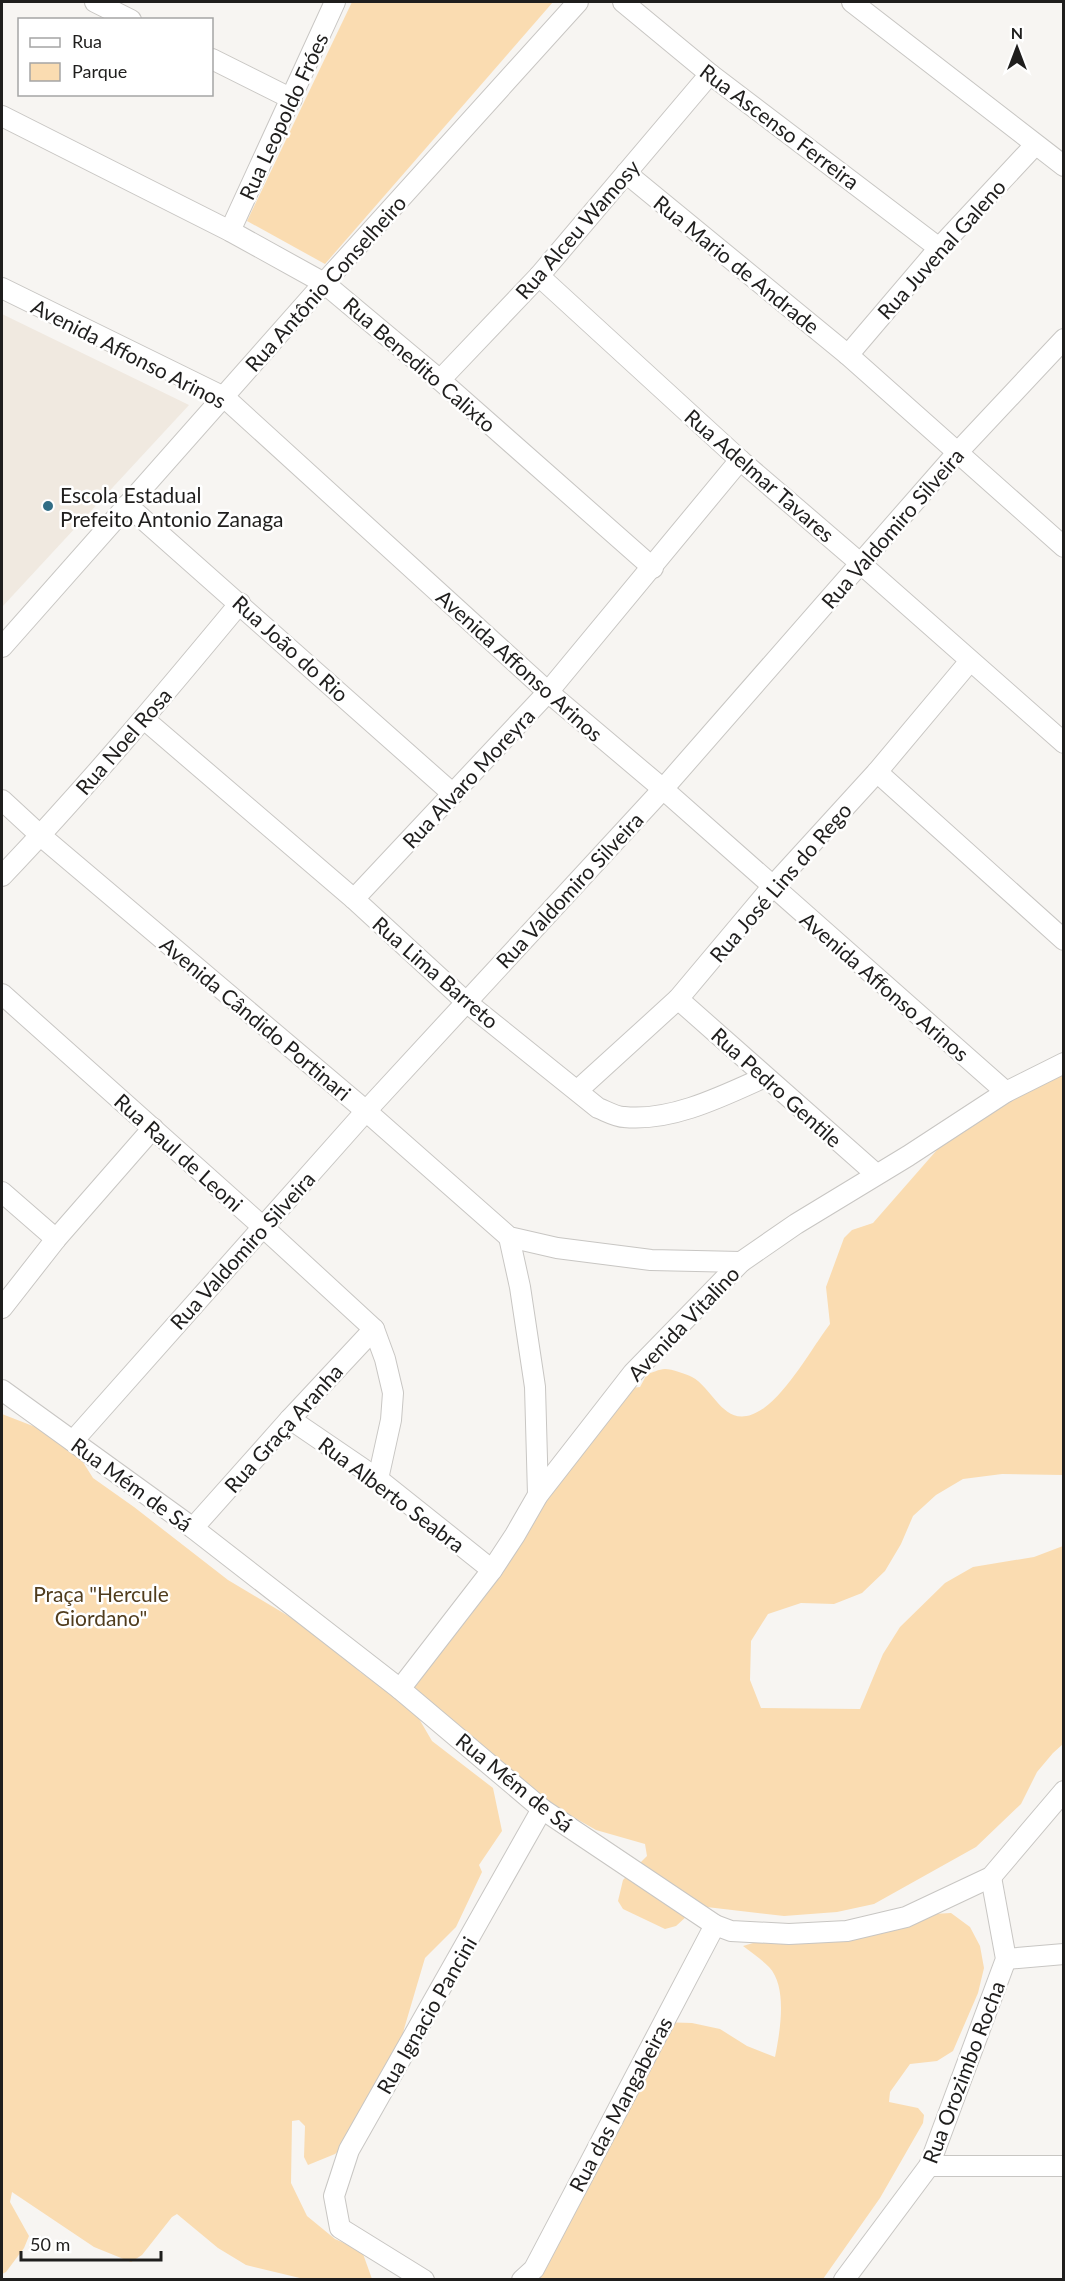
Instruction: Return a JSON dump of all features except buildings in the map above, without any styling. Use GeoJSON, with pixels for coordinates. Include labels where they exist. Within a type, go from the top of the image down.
{"type":"FeatureCollection","features":[{"type":"Feature","properties":{"kind":"street"},"geometry":{"type":"LineString","coordinates":[[95,2],[127,18]]}},
{"type":"Feature","properties":{"kind":"street","name":"Rua Leopoldo Fróes"},"geometry":{"type":"LineString","coordinates":[[230,231],[335,2]]}},
{"type":"Feature","properties":{"kind":"street","name":"Rua Antônio Conselheiro"},"geometry":{"type":"LineString","coordinates":[[2,647],[324,283],[578,2]]}},
{"type":"Feature","properties":{"kind":"street","name":"Rua Ascenso Ferreira"},"geometry":{"type":"LineString","coordinates":[[623,2],[710,74],[939,248]]}},
{"type":"Feature","properties":{"kind":"street"},"geometry":{"type":"LineString","coordinates":[[852,2],[1064,166]]}},
{"type":"Feature","properties":{"kind":"street"},"geometry":{"type":"LineString","coordinates":[[213,60],[292,99]]}},
{"type":"Feature","properties":{"kind":"street","name":"Rua Alceu Wamosy"},"geometry":{"type":"LineString","coordinates":[[440,380],[539,276],[710,74]]}},
{"type":"Feature","properties":{"kind":"street","name":"Rua Benedito Calixto"},"geometry":{"type":"LineString","coordinates":[[2,116],[230,231],[324,283],[440,380],[652,568]]}},
{"type":"Feature","properties":{"kind":"street","name":"Rua Juvenal Galeno"},"geometry":{"type":"LineString","coordinates":[[848,355],[939,248],[1035,145]]}},
{"type":"Feature","properties":{"kind":"street","name":"Rua Mario de Andrade"},"geometry":{"type":"LineString","coordinates":[[627,173],[848,355],[1064,547]]}},
{"type":"Feature","properties":{"kind":"street","name":"Rua Adelmar Tavares"},"geometry":{"type":"LineString","coordinates":[[539,276],[740,460],[1064,743]]}},
{"type":"Feature","properties":{"kind":"street","name":"Avenida Affonso Arinos"},"geometry":{"type":"LineString","coordinates":[[2,288],[224,397],[548,692],[663,789],[1006,1092]]}},
{"type":"Feature","properties":{"kind":"street","name":"Rua Valdomiro Silveira"},"geometry":{"type":"LineString","coordinates":[[73,1441],[465,1001],[663,789],[957,453],[1064,339]]}},
{"type":"Feature","properties":{"kind":"street","name":"Rua Alvaro Moreyra"},"geometry":{"type":"LineString","coordinates":[[354,899],[548,692],[740,460]]}},
{"type":"Feature","properties":{"kind":"street","name":"Rua João do Rio"},"geometry":{"type":"LineString","coordinates":[[128,505],[453,794]]}},
{"type":"Feature","properties":{"kind":"street","name":"Rua Noel Rosa"},"geometry":{"type":"LineString","coordinates":[[2,876],[41,836],[144,719],[240,603]]}},
{"type":"Feature","properties":{"kind":"street","name":"Rua José Lins do Rego"},"geometry":{"type":"LineString","coordinates":[[578,1090],[678,999],[772,886],[877,772],[970,661]]}},
{"type":"Feature","properties":{"kind":"street","name":"Rua Lima Barreto"},"geometry":{"type":"LineString","coordinates":[[144,719],[354,899],[465,1001],[598,1108],[622,1118],[648,1118],[705,1104],[765,1077]]}},
{"type":"Feature","properties":{"kind":"street"},"geometry":{"type":"LineString","coordinates":[[877,772],[1064,940]]}},
{"type":"Feature","properties":{"kind":"street","name":"Avenida Cândido Portinari"},"geometry":{"type":"LineString","coordinates":[[2,800],[41,836],[366,1111],[509,1237],[556,1248],[651,1260],[741,1262]]}},
{"type":"Feature","properties":{"kind":"street","name":"Rua Raul de Leoni"},"geometry":{"type":"LineString","coordinates":[[2,994],[374,1329],[385,1359],[393,1393],[391,1420],[378,1479]]}},
{"type":"Feature","properties":{"kind":"street","name":"Rua Pedro Gentile"},"geometry":{"type":"LineString","coordinates":[[678,999],[876,1174]]}},
{"type":"Feature","properties":{"kind":"street","name":"Avenida Vitalino"},"geometry":{"type":"LineString","coordinates":[[400,1689],[492,1570],[516,1535],[538,1495],[633,1373],[741,1262],[796,1224],[1006,1092],[1064,1063]]}},
{"type":"Feature","properties":{"kind":"street"},"geometry":{"type":"LineString","coordinates":[[2,1308],[56,1239],[153,1128]]}},
{"type":"Feature","properties":{"kind":"street"},"geometry":{"type":"LineString","coordinates":[[2,1192],[56,1239]]}},
{"type":"Feature","properties":{"kind":"street"},"geometry":{"type":"LineString","coordinates":[[509,1237],[520,1287],[535,1387],[538,1495]]}},
{"type":"Feature","properties":{"kind":"street","name":"Rua Graça Aranha"},"geometry":{"type":"LineString","coordinates":[[193,1528],[374,1329]]}},
{"type":"Feature","properties":{"kind":"street","name":"Rua Mém de Sá"},"geometry":{"type":"LineString","coordinates":[[2,1390],[193,1528],[400,1689],[542,1809],[714,1925],[731,1931],[789,1934],[847,1931],[906,1917],[991,1877],[1064,1791]]}},
{"type":"Feature","properties":{"kind":"street","name":"Rua Alberto Seabra"},"geometry":{"type":"LineString","coordinates":[[290,1419],[378,1479],[492,1570]]}},
{"type":"Feature","properties":{"kind":"street","name":"Rua Ignacio Pancini"},"geometry":{"type":"LineString","coordinates":[[424,2280],[340,2228],[334,2196],[349,2150],[542,1809]]}},
{"type":"Feature","properties":{"kind":"street","name":"Rua Orozimbo Rocha"},"geometry":{"type":"LineString","coordinates":[[844,2280],[929,2166],[1006,1959],[991,1877]]}},
{"type":"Feature","properties":{"kind":"street","name":"Rua das Mangabeiras"},"geometry":{"type":"LineString","coordinates":[[522,2280],[534,2268],[714,1925]]}},
{"type":"Feature","properties":{"kind":"street"},"geometry":{"type":"LineString","coordinates":[[1006,1959],[1064,1954]]}},
{"type":"Feature","properties":{"kind":"street"},"geometry":{"type":"LineString","coordinates":[[929,2166],[1064,2166]]}},
{"type":"Feature","properties":{"kind":"shaded area","name":"Escola Estadual Prefeito Antonio Zanaga"},"geometry":{"type":"Polygon","coordinates":[[[2,314],[189,405],[2,607],[2,314]]]}},
{"type":"Feature","properties":{"kind":"green space"},"geometry":{"type":"Polygon","coordinates":[[[352,2],[553,2],[325,264],[247,221],[352,2]]]}},
{"type":"Feature","properties":{"kind":"green space","name":"Praça \"Hercule Giordano\""},"geometry":{"type":"Polygon","coordinates":[[[1063,1068],[1063,1475],[1002,1474],[963,1479],[936,1495],[913,1516],[901,1544],[885,1571],[862,1593],[834,1604],[801,1603],[768,1614],[751,1641],[750,1680],[761,1708],[860,1709],[883,1654],[900,1627],[945,1583],[973,1567],[1034,1557],[1063,1546],[1063,1744],[1037,1772],[1021,1804],[976,1847],[874,1904],[837,1912],[784,1916],[698,1906],[676,1926],[665,1929],[623,1909],[618,1901],[623,1880],[647,1856],[645,1844],[596,1830],[531,1793],[420,1710],[418,1717],[432,1741],[493,1788],[502,1831],[479,1865],[482,1872],[456,1927],[425,1958],[404,2029],[396,2076],[354,2137],[335,2154],[308,2165],[304,2157],[305,2126],[299,2120],[292,2121],[291,2183],[307,2216],[335,2239],[362,2251],[372,2279],[304,2279],[246,2265],[218,2248],[177,2214],[172,2217],[142,2255],[131,2262],[94,2247],[12,2192],[10,2202],[29,2236],[24,2248],[2,2274],[2,1414],[38,1428],[81,1459],[93,1478],[228,1580],[327,1639],[360,1672],[383,1688],[392,1688],[623,1389],[640,1387],[647,1374],[668,1369],[692,1377],[722,1408],[730,1413],[740,1416],[751,1415],[764,1408],[791,1380],[830,1324],[826,1287],[844,1238],[852,1230],[873,1223],[957,1127],[1063,1068]]]}},
{"type":"Feature","properties":{"kind":"green space"},"geometry":{"type":"Polygon","coordinates":[[[951,1913],[970,1927],[980,1946],[984,1968],[978,1993],[953,2051],[937,2061],[910,2064],[890,2092],[889,2102],[918,2108],[924,2115],[923,2123],[880,2198],[823,2279],[538,2280],[563,2208],[604,2127],[615,2093],[648,2046],[659,2022],[692,2023],[720,2029],[747,2046],[775,2057],[781,2010],[779,1986],[769,1967],[743,1946],[770,1938],[915,1915],[951,1913]]]}},
{"type":"Feature","properties":{"kind":"place","name":"Escola Estadual Prefeito Antonio Zanaga"},"geometry":{"type":"Point","coordinates":[48,506]}}]}
